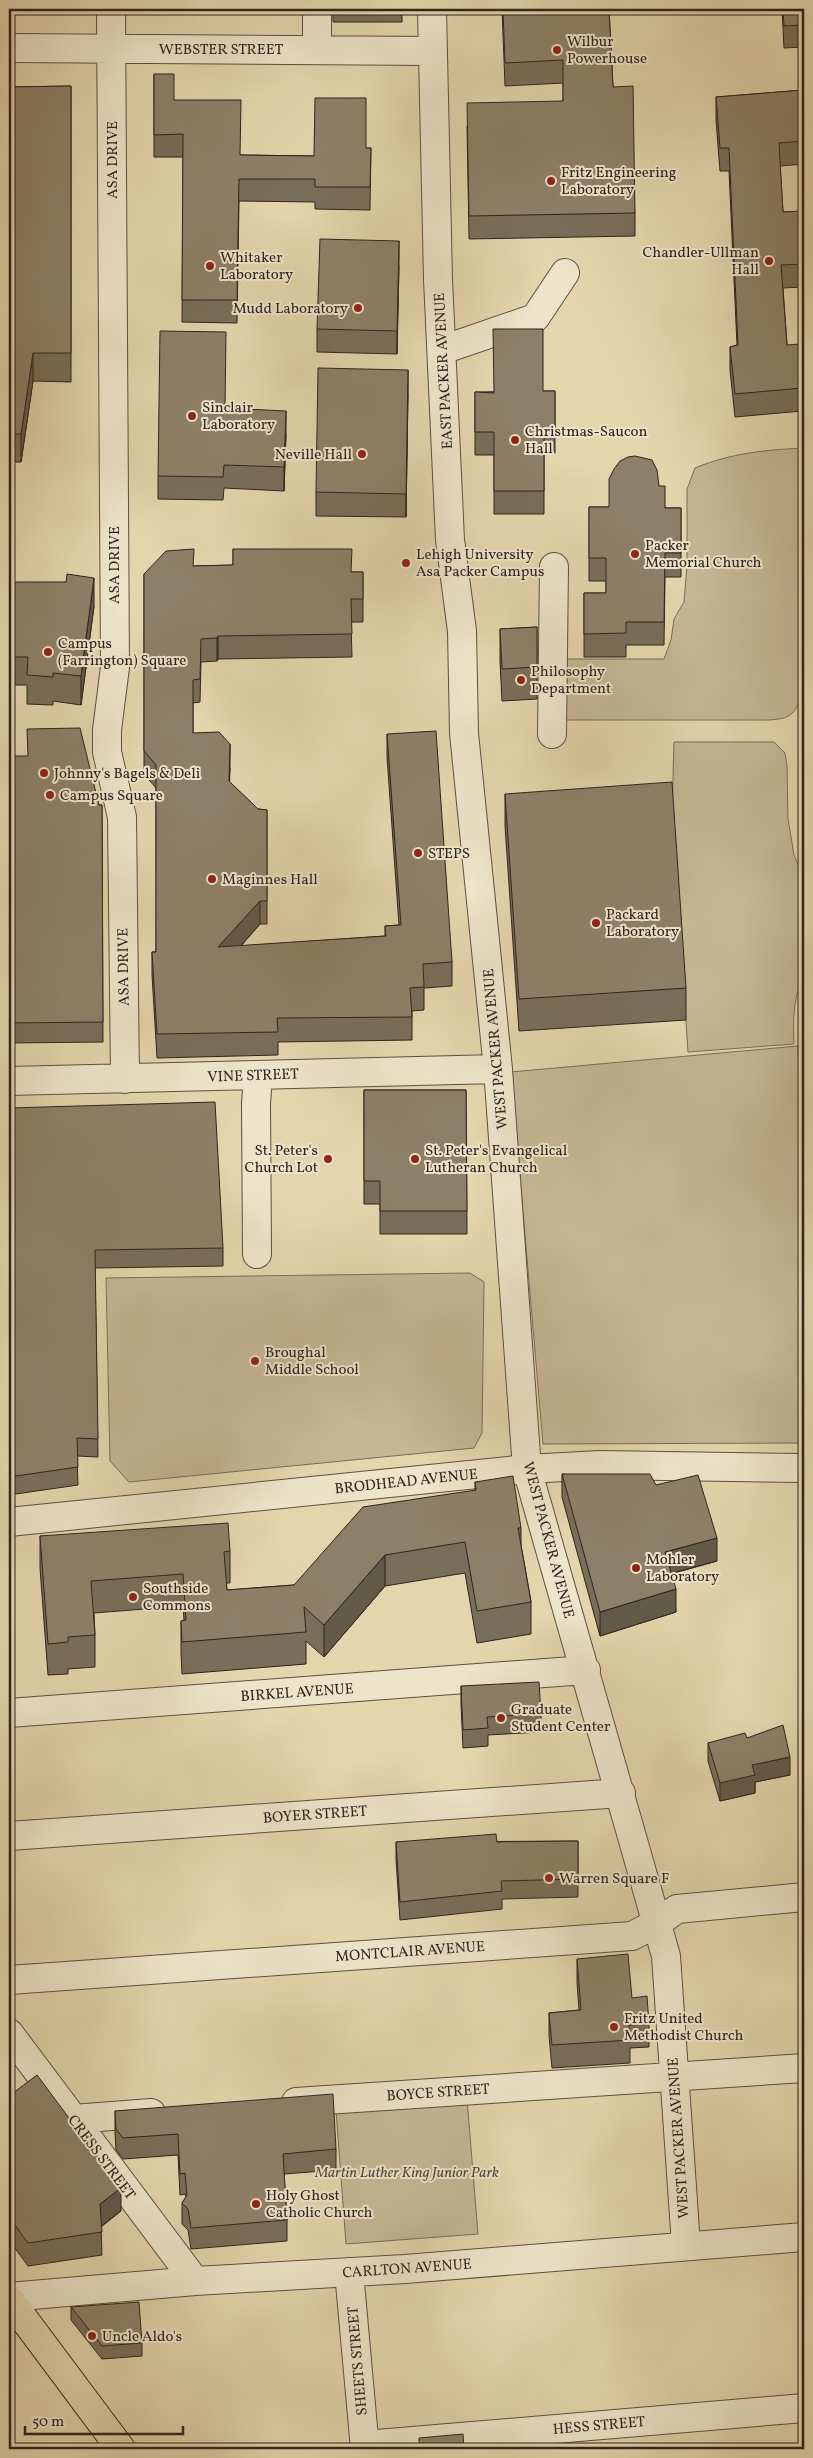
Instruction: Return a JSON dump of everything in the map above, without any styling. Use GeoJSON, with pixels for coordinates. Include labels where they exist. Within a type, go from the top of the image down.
{"type":"FeatureCollection","features":[{"type":"Feature","properties":{"kind":"main road"},"geometry":{"type":"LineString","coordinates":[[9,2298],[121,2449]]}},
{"type":"Feature","properties":{"kind":"street","name":"ASA DRIVE"},"geometry":{"type":"LineString","coordinates":[[111,9],[115,667],[107,730],[107,752],[122,817],[112,852],[124,1078]]}},
{"type":"Feature","properties":{"kind":"street"},"geometry":{"type":"LineString","coordinates":[[317,9],[318,50]]}},
{"type":"Feature","properties":{"kind":"street","name":"EAST PACKER AVENUE"},"geometry":{"type":"LineString","coordinates":[[432,9],[442,350],[450,540],[462,631],[464,733]]}},
{"type":"Feature","properties":{"kind":"street","name":"WEBSTER STREET"},"geometry":{"type":"LineString","coordinates":[[9,48],[433,51]]}},
{"type":"Feature","properties":{"kind":"street"},"geometry":{"type":"LineString","coordinates":[[442,350],[535,318],[565,273]]}},
{"type":"Feature","properties":{"kind":"street"},"geometry":{"type":"LineString","coordinates":[[552,734],[554,567]]}},
{"type":"Feature","properties":{"kind":"street","name":"WEST PACKER AVENUE"},"geometry":{"type":"LineString","coordinates":[[464,733],[498,1069],[527,1469],[586,1670],[666,1956],[686,2245]]}},
{"type":"Feature","properties":{"kind":"street","name":"VINE STREET"},"geometry":{"type":"LineString","coordinates":[[9,1081],[498,1069]]}},
{"type":"Feature","properties":{"kind":"street"},"geometry":{"type":"LineString","coordinates":[[257,1254],[256,1104],[258,1075]]}},
{"type":"Feature","properties":{"kind":"street","name":"BRODHEAD AVENUE"},"geometry":{"type":"LineString","coordinates":[[9,1522],[527,1469],[600,1465],[804,1468]]}},
{"type":"Feature","properties":{"kind":"street","name":"BIRKEL AVENUE"},"geometry":{"type":"LineString","coordinates":[[9,1713],[586,1670]]}},
{"type":"Feature","properties":{"kind":"street","name":"BOYER STREET"},"geometry":{"type":"LineString","coordinates":[[9,1836],[621,1793]]}},
{"type":"Feature","properties":{"kind":"street","name":"MONTCLAIR AVENUE"},"geometry":{"type":"LineString","coordinates":[[9,1980],[632,1936],[657,1923],[677,1909],[804,1897]]}},
{"type":"Feature","properties":{"kind":"street","name":"CRESS STREET"},"geometry":{"type":"LineString","coordinates":[[9,2033],[195,2281]]}},
{"type":"Feature","properties":{"kind":"street","name":"BOYCE STREET"},"geometry":{"type":"LineString","coordinates":[[273,2104],[804,2068]]}},
{"type":"Feature","properties":{"kind":"street"},"geometry":{"type":"LineString","coordinates":[[73,2119],[178,2111]]}},
{"type":"Feature","properties":{"kind":"street","name":"CARLTON AVENUE"},"geometry":{"type":"LineString","coordinates":[[9,2298],[195,2281],[350,2272],[804,2237]]}},
{"type":"Feature","properties":{"kind":"street","name":"SHEETS STREET"},"geometry":{"type":"LineString","coordinates":[[350,2272],[365,2447]]}},
{"type":"Feature","properties":{"kind":"street","name":"HESS STREET"},"geometry":{"type":"LineString","coordinates":[[365,2447],[804,2408]]}},
{"type":"Feature","properties":{"kind":"green space"},"geometry":{"type":"Polygon","coordinates":[[[804,448],[804,691],[795,710],[783,718],[768,720],[556,720],[556,659],[664,659],[671,640],[674,619],[684,602],[687,565],[687,489],[695,468],[748,453],[804,448]]]}},
{"type":"Feature","properties":{"kind":"green space"},"geometry":{"type":"Polygon","coordinates":[[[674,742],[774,742],[785,753],[788,819],[794,855],[804,878],[804,975],[796,1000],[794,1044],[688,1052],[672,814],[674,742]]]}},
{"type":"Feature","properties":{"kind":"green space"},"geometry":{"type":"Polygon","coordinates":[[[798,1046],[804,1189],[804,1439],[800,1443],[543,1444],[511,1072],[798,1046]]]}},
{"type":"Feature","properties":{"kind":"green space"},"geometry":{"type":"Polygon","coordinates":[[[470,1273],[484,1282],[482,1433],[474,1448],[129,1482],[110,1461],[106,1278],[470,1273]]]}},
{"type":"Feature","properties":{"kind":"green space","name":"Martin Luther King Junior Park"},"geometry":{"type":"Polygon","coordinates":[[[467,2099],[478,2234],[346,2244],[336,2110],[467,2099]]]}},
{"type":"Feature","properties":{"kind":"building"},"geometry":{"type":"Polygon","coordinates":[[[503,9],[609,9],[613,87],[633,86],[635,213],[469,216],[467,103],[563,101],[563,60],[505,63],[503,9]]]}},
{"type":"Feature","properties":{"kind":"building"},"geometry":{"type":"Polygon","coordinates":[[[783,9],[804,9],[804,25],[784,26],[783,9]]]}},
{"type":"Feature","properties":{"kind":"building","name":"Whitaker Laboratory"},"geometry":{"type":"Polygon","coordinates":[[[154,74],[174,74],[174,100],[241,100],[240,155],[314,156],[315,98],[366,98],[366,148],[371,148],[370,187],[315,187],[315,179],[239,179],[237,300],[182,300],[183,134],[154,135],[154,74]]]}},
{"type":"Feature","properties":{"kind":"building"},"geometry":{"type":"Polygon","coordinates":[[[71,86],[71,353],[33,353],[21,434],[9,434],[9,87],[71,86]]]}},
{"type":"Feature","properties":{"kind":"building","name":"Chandler-Ullman Hall"},"geometry":{"type":"Polygon","coordinates":[[[804,90],[804,141],[779,143],[783,212],[804,211],[804,264],[781,265],[787,345],[800,344],[802,388],[735,394],[730,347],[738,345],[729,148],[720,148],[716,97],[804,90]]]}},
{"type":"Feature","properties":{"kind":"building","name":"Mudd Laboratory"},"geometry":{"type":"Polygon","coordinates":[[[320,239],[399,241],[397,331],[317,329],[320,239]]]}},
{"type":"Feature","properties":{"kind":"building","name":"Christmas-Saucon Hall"},"geometry":{"type":"Polygon","coordinates":[[[493,329],[543,329],[543,391],[555,391],[555,430],[544,430],[544,491],[494,491],[494,432],[475,432],[475,392],[494,393],[493,329]]]}},
{"type":"Feature","properties":{"kind":"building","name":"Sinclair Laboratory"},"geometry":{"type":"Polygon","coordinates":[[[160,331],[226,332],[225,408],[286,411],[284,467],[224,465],[223,477],[158,476],[160,331]]]}},
{"type":"Feature","properties":{"kind":"building","name":"Neville Hall"},"geometry":{"type":"Polygon","coordinates":[[[318,368],[408,370],[406,494],[316,492],[318,368]]]}},
{"type":"Feature","properties":{"kind":"building","name":"Packer Memorial Church"},"geometry":{"type":"Polygon","coordinates":[[[635,456],[652,460],[657,470],[659,486],[665,486],[665,508],[681,508],[681,553],[665,553],[664,622],[626,622],[626,633],[584,634],[584,593],[606,593],[606,558],[589,558],[589,507],[609,507],[609,479],[614,469],[620,461],[635,456]]]}},
{"type":"Feature","properties":{"kind":"building"},"geometry":{"type":"Polygon","coordinates":[[[194,549],[193,566],[233,565],[233,549],[352,549],[351,572],[363,572],[363,599],[351,599],[352,634],[218,636],[217,638],[201,639],[200,679],[193,680],[193,733],[219,732],[230,744],[229,781],[258,809],[267,810],[267,901],[260,901],[218,947],[386,936],[385,926],[401,925],[387,734],[436,731],[452,962],[423,964],[424,987],[410,988],[412,1017],[277,1018],[278,1032],[157,1034],[152,952],[156,952],[156,765],[144,751],[144,574],[166,551],[194,549]]]}},
{"type":"Feature","properties":{"kind":"building","name":"Campus (Farrington) Square"},"geometry":{"type":"Polygon","coordinates":[[[67,574],[94,578],[81,676],[53,673],[53,677],[27,675],[28,657],[9,657],[9,582],[66,582],[67,574]]]}},
{"type":"Feature","properties":{"kind":"building"},"geometry":{"type":"Polygon","coordinates":[[[537,627],[537,667],[502,669],[500,629],[537,627]]]}},
{"type":"Feature","properties":{"kind":"building"},"geometry":{"type":"Polygon","coordinates":[[[80,728],[99,805],[102,805],[103,1022],[9,1023],[9,756],[28,756],[27,729],[80,728]]]}},
{"type":"Feature","properties":{"kind":"building","name":"Packard Laboratory"},"geometry":{"type":"Polygon","coordinates":[[[672,782],[686,988],[519,999],[505,794],[672,782]]]}},
{"type":"Feature","properties":{"kind":"building","name":"St. Peter's Evangelical Lutheran Church"},"geometry":{"type":"Polygon","coordinates":[[[364,1090],[466,1090],[467,1211],[380,1211],[380,1181],[364,1181],[364,1090]]]}},
{"type":"Feature","properties":{"kind":"building"},"geometry":{"type":"Polygon","coordinates":[[[215,1102],[223,1248],[95,1250],[98,1439],[77,1438],[78,1467],[9,1477],[9,1108],[215,1102]]]}},
{"type":"Feature","properties":{"kind":"building","name":"Mohler Laboratory"},"geometry":{"type":"Polygon","coordinates":[[[562,1474],[650,1474],[656,1485],[698,1475],[717,1538],[665,1552],[676,1589],[600,1612],[562,1474]]]}},
{"type":"Feature","properties":{"kind":"building"},"geometry":{"type":"Polygon","coordinates":[[[513,1476],[521,1528],[518,1528],[531,1602],[477,1611],[465,1542],[385,1555],[324,1625],[304,1607],[306,1632],[182,1642],[181,1621],[186,1620],[183,1574],[91,1581],[95,1635],[68,1637],[68,1642],[48,1644],[40,1536],[228,1523],[230,1551],[224,1552],[227,1590],[294,1585],[363,1507],[476,1490],[475,1482],[513,1476]]]}},
{"type":"Feature","properties":{"kind":"building"},"geometry":{"type":"Polygon","coordinates":[[[539,1682],[541,1714],[487,1717],[488,1728],[463,1730],[461,1686],[539,1682]]]}},
{"type":"Feature","properties":{"kind":"building"},"geometry":{"type":"Polygon","coordinates":[[[783,1725],[790,1757],[752,1765],[755,1775],[720,1783],[708,1743],[745,1733],[747,1738],[783,1725]]]}},
{"type":"Feature","properties":{"kind":"building"},"geometry":{"type":"Polygon","coordinates":[[[496,1834],[497,1842],[578,1841],[578,1879],[501,1881],[502,1891],[400,1902],[396,1842],[496,1834]]]}},
{"type":"Feature","properties":{"kind":"building"},"geometry":{"type":"Polygon","coordinates":[[[628,1954],[632,1998],[647,1996],[649,2024],[629,2025],[630,2040],[552,2045],[549,2013],[581,2010],[577,1959],[628,1954]]]}},
{"type":"Feature","properties":{"kind":"building"},"geometry":{"type":"Polygon","coordinates":[[[37,2075],[121,2188],[100,2204],[102,2232],[28,2243],[9,2217],[9,2096],[37,2075]]]}},
{"type":"Feature","properties":{"kind":"building"},"geometry":{"type":"Polygon","coordinates":[[[333,2094],[336,2149],[283,2154],[287,2220],[191,2228],[188,2209],[182,2203],[187,2195],[185,2173],[180,2174],[178,2134],[123,2138],[116,2129],[115,2111],[333,2094]]]}},
{"type":"Feature","properties":{"kind":"building"},"geometry":{"type":"Polygon","coordinates":[[[139,2302],[142,2343],[102,2346],[71,2307],[139,2302]]]}},
{"type":"Feature","properties":{"kind":"building"},"geometry":{"type":"Polygon","coordinates":[[[463,2434],[464,2449],[419,2449],[419,2438],[463,2434]]]}},
{"type":"Feature","properties":{"kind":"place","name":"Wilbur Powerhouse"},"geometry":{"type":"Point","coordinates":[557,50]}},
{"type":"Feature","properties":{"kind":"place","name":"Fritz Engineering Laboratory"},"geometry":{"type":"Point","coordinates":[551,181]}},
{"type":"Feature","properties":{"kind":"place","name":"Chandler-Ullman Hall"},"geometry":{"type":"Point","coordinates":[769,261]}},
{"type":"Feature","properties":{"kind":"place","name":"Whitaker Laboratory"},"geometry":{"type":"Point","coordinates":[210,266]}},
{"type":"Feature","properties":{"kind":"place","name":"Mudd Laboratory"},"geometry":{"type":"Point","coordinates":[358,308]}},
{"type":"Feature","properties":{"kind":"place","name":"Sinclair Laboratory"},"geometry":{"type":"Point","coordinates":[192,416]}},
{"type":"Feature","properties":{"kind":"place","name":"Christmas-Saucon Hall"},"geometry":{"type":"Point","coordinates":[515,440]}},
{"type":"Feature","properties":{"kind":"place","name":"Neville Hall"},"geometry":{"type":"Point","coordinates":[362,454]}},
{"type":"Feature","properties":{"kind":"place","name":"Packer Memorial Church"},"geometry":{"type":"Point","coordinates":[635,554]}},
{"type":"Feature","properties":{"kind":"place","name":"Lehigh University Asa Packer Campus"},"geometry":{"type":"Point","coordinates":[406,563]}},
{"type":"Feature","properties":{"kind":"place","name":"Campus (Farrington) Square"},"geometry":{"type":"Point","coordinates":[48,652]}},
{"type":"Feature","properties":{"kind":"place","name":"Philosophy Department"},"geometry":{"type":"Point","coordinates":[521,680]}},
{"type":"Feature","properties":{"kind":"place","name":"Johnny's Bagels & Deli"},"geometry":{"type":"Point","coordinates":[44,773]}},
{"type":"Feature","properties":{"kind":"place","name":"Campus Square"},"geometry":{"type":"Point","coordinates":[50,795]}},
{"type":"Feature","properties":{"kind":"place","name":"STEPS"},"geometry":{"type":"Point","coordinates":[418,853]}},
{"type":"Feature","properties":{"kind":"place","name":"Maginnes Hall"},"geometry":{"type":"Point","coordinates":[212,879]}},
{"type":"Feature","properties":{"kind":"place","name":"Packard Laboratory"},"geometry":{"type":"Point","coordinates":[596,923]}},
{"type":"Feature","properties":{"kind":"place","name":"St. Peter's Church Lot"},"geometry":{"type":"Point","coordinates":[328,1159]}},
{"type":"Feature","properties":{"kind":"place","name":"St. Peter's Evangelical Lutheran Church"},"geometry":{"type":"Point","coordinates":[415,1159]}},
{"type":"Feature","properties":{"kind":"place","name":"Broughal Middle School"},"geometry":{"type":"Point","coordinates":[255,1361]}},
{"type":"Feature","properties":{"kind":"place","name":"Mohler Laboratory"},"geometry":{"type":"Point","coordinates":[636,1568]}},
{"type":"Feature","properties":{"kind":"place","name":"Southside Commons"},"geometry":{"type":"Point","coordinates":[133,1597]}},
{"type":"Feature","properties":{"kind":"place","name":"Graduate Student Center"},"geometry":{"type":"Point","coordinates":[501,1718]}},
{"type":"Feature","properties":{"kind":"place","name":"Warren Square F"},"geometry":{"type":"Point","coordinates":[549,1878]}},
{"type":"Feature","properties":{"kind":"place","name":"Fritz United Methodist Church"},"geometry":{"type":"Point","coordinates":[614,2027]}},
{"type":"Feature","properties":{"kind":"place","name":"Holy Ghost Catholic Church"},"geometry":{"type":"Point","coordinates":[256,2204]}},
{"type":"Feature","properties":{"kind":"place","name":"Uncle Aldo's"},"geometry":{"type":"Point","coordinates":[92,2336]}}]}
